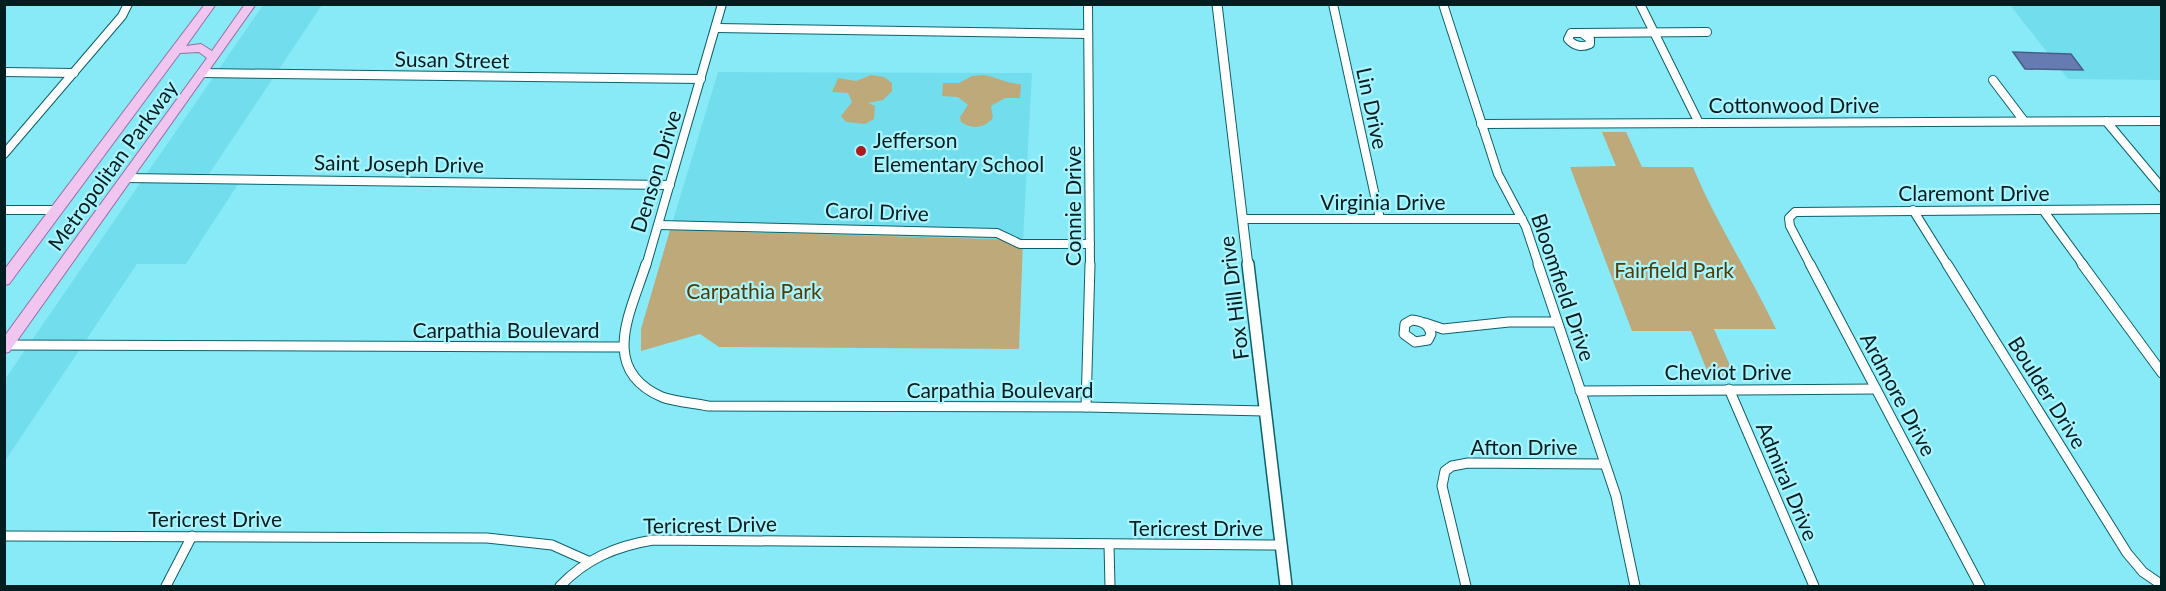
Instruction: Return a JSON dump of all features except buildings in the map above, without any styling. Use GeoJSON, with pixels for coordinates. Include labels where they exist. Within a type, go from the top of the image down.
{"type":"FeatureCollection","features":[{"type":"Feature","properties":{"kind":"main road","name":"Metropolitan Parkway"},"geometry":{"type":"LineString","coordinates":[[4,280],[211,4]]}},
{"type":"Feature","properties":{"kind":"main road","name":"Metropolitan Parkway"},"geometry":{"type":"LineString","coordinates":[[5,346],[251,4]]}},
{"type":"Feature","properties":{"kind":"main road"},"geometry":{"type":"LineString","coordinates":[[177,50],[201,48],[213,57]]}},
{"type":"Feature","properties":{"kind":"street"},"geometry":{"type":"LineString","coordinates":[[4,154],[122,15],[128,4]]}},
{"type":"Feature","properties":{"kind":"street","name":"Denson Drive"},"geometry":{"type":"LineString","coordinates":[[622,347],[625,325],[659,225],[722,4]]}},
{"type":"Feature","properties":{"kind":"street","name":"Connie Drive"},"geometry":{"type":"LineString","coordinates":[[1086,407],[1090,244],[1088,4]]}},
{"type":"Feature","properties":{"kind":"street","name":"Fox Hill Drive"},"geometry":{"type":"LineString","coordinates":[[1217,4],[1286,586]]}},
{"type":"Feature","properties":{"kind":"street","name":"Lin Drive"},"geometry":{"type":"LineString","coordinates":[[1333,4],[1380,219]]}},
{"type":"Feature","properties":{"kind":"street","name":"Bloomfield Drive"},"geometry":{"type":"LineString","coordinates":[[1443,4],[1498,174],[1522,219],[1621,514],[1635,586]]}},
{"type":"Feature","properties":{"kind":"street"},"geometry":{"type":"LineString","coordinates":[[1640,4],[1699,123]]}},
{"type":"Feature","properties":{"kind":"street"},"geometry":{"type":"LineString","coordinates":[[717,28],[1088,34]]}},
{"type":"Feature","properties":{"kind":"street"},"geometry":{"type":"LineString","coordinates":[[1597,34],[1590,44],[1582,47],[1571,43],[1568,36],[1578,33],[1707,32]]}},
{"type":"Feature","properties":{"kind":"street"},"geometry":{"type":"LineString","coordinates":[[1578,33],[1588,37],[1590,44]]}},
{"type":"Feature","properties":{"kind":"street"},"geometry":{"type":"LineString","coordinates":[[4,72],[74,73]]}},
{"type":"Feature","properties":{"kind":"street","name":"Susan Street"},"geometry":{"type":"LineString","coordinates":[[202,73],[701,79]]}},
{"type":"Feature","properties":{"kind":"street"},"geometry":{"type":"LineString","coordinates":[[1993,80],[2024,121]]}},
{"type":"Feature","properties":{"kind":"street"},"geometry":{"type":"LineString","coordinates":[[2106,121],[2162,188]]}},
{"type":"Feature","properties":{"kind":"street","name":"Cottonwood Drive"},"geometry":{"type":"LineString","coordinates":[[1481,124],[2162,121]]}},
{"type":"Feature","properties":{"kind":"street","name":"Saint Joseph Drive"},"geometry":{"type":"LineString","coordinates":[[126,178],[670,185]]}},
{"type":"Feature","properties":{"kind":"street","name":"Claremont Drive"},"geometry":{"type":"LineString","coordinates":[[1789,218],[1795,212],[1801,211],[2162,209]]}},
{"type":"Feature","properties":{"kind":"street"},"geometry":{"type":"LineString","coordinates":[[4,210],[57,210]]}},
{"type":"Feature","properties":{"kind":"street","name":"Boulder Drive"},"geometry":{"type":"LineString","coordinates":[[1913,210],[2127,553],[2143,572],[2162,585]]}},
{"type":"Feature","properties":{"kind":"street"},"geometry":{"type":"LineString","coordinates":[[2043,210],[2162,373]]}},
{"type":"Feature","properties":{"kind":"street","name":"Ardmore Drive"},"geometry":{"type":"LineString","coordinates":[[1789,218],[1790,226],[1980,586]]}},
{"type":"Feature","properties":{"kind":"street","name":"Virginia Drive"},"geometry":{"type":"LineString","coordinates":[[1243,219],[1522,219]]}},
{"type":"Feature","properties":{"kind":"street","name":"Carol Drive"},"geometry":{"type":"LineString","coordinates":[[659,225],[997,233],[1020,244],[1090,244]]}},
{"type":"Feature","properties":{"kind":"street"},"geometry":{"type":"LineString","coordinates":[[1443,329],[1419,342],[1410,340],[1404,334],[1403,327],[1408,322],[1416,320],[1443,329],[1509,322],[1557,322]]}},
{"type":"Feature","properties":{"kind":"street"},"geometry":{"type":"LineString","coordinates":[[1425,324],[1431,330],[1430,337]]}},
{"type":"Feature","properties":{"kind":"street","name":"Carpathia Boulevard"},"geometry":{"type":"LineString","coordinates":[[5,346],[622,347],[627,367],[640,383],[663,397],[686,404],[708,406],[1086,407],[1266,411]]}},
{"type":"Feature","properties":{"kind":"street","name":"Cheviot Drive"},"geometry":{"type":"LineString","coordinates":[[1580,390],[1876,388]]}},
{"type":"Feature","properties":{"kind":"street","name":"Admiral Drive"},"geometry":{"type":"LineString","coordinates":[[1729,389],[1814,586]]}},
{"type":"Feature","properties":{"kind":"street","name":"Afton Drive"},"geometry":{"type":"LineString","coordinates":[[1466,586],[1442,486],[1445,471],[1452,466],[1468,463],[1604,464]]}},
{"type":"Feature","properties":{"kind":"street","name":"Tericrest Drive"},"geometry":{"type":"LineString","coordinates":[[4,536],[487,538],[550,543],[575,551],[588,561],[624,545],[653,540],[1280,545]]}},
{"type":"Feature","properties":{"kind":"street"},"geometry":{"type":"LineString","coordinates":[[166,586],[192,536]]}},
{"type":"Feature","properties":{"kind":"street"},"geometry":{"type":"LineString","coordinates":[[1108,545],[1110,586]]}},
{"type":"Feature","properties":{"kind":"street"},"geometry":{"type":"LineString","coordinates":[[560,586],[588,561]]}},
{"type":"Feature","properties":{"kind":"shaded area"},"geometry":{"type":"Polygon","coordinates":[[[263,5],[322,5],[209,174],[244,175],[186,264],[137,264],[5,461],[5,379],[263,5]]]}},
{"type":"Feature","properties":{"kind":"shaded area"},"geometry":{"type":"Polygon","coordinates":[[[2010,5],[2161,5],[2161,80],[2068,79],[2010,5]]]}},
{"type":"Feature","properties":{"kind":"shaded area"},"geometry":{"type":"Polygon","coordinates":[[[2013,52],[2071,54],[2083,70],[2025,69],[2013,52]]]}},
{"type":"Feature","properties":{"kind":"shaded area","name":"Jefferson Elementary School"},"geometry":{"type":"Polygon","coordinates":[[[718,72],[1032,73],[1023,240],[670,230],[718,72]]]}},
{"type":"Feature","properties":{"kind":"green space"},"geometry":{"type":"Polygon","coordinates":[[[871,75],[884,77],[892,83],[892,91],[883,100],[868,103],[875,106],[874,119],[865,124],[846,122],[841,116],[852,102],[848,93],[832,92],[838,78],[856,81],[871,75]]]}},
{"type":"Feature","properties":{"kind":"green space"},"geometry":{"type":"Polygon","coordinates":[[[984,75],[1021,84],[1020,98],[1005,98],[991,106],[993,118],[990,121],[978,127],[970,126],[961,122],[960,117],[968,105],[958,97],[942,96],[943,83],[959,83],[972,76],[984,75]]]}},
{"type":"Feature","properties":{"kind":"green space","name":"Fairfield Park"},"geometry":{"type":"Polygon","coordinates":[[[1602,132],[1626,132],[1642,167],[1693,167],[1776,329],[1714,329],[1735,377],[1710,378],[1691,331],[1632,331],[1570,167],[1616,166],[1602,132]]]}},
{"type":"Feature","properties":{"kind":"green space","name":"Carpathia Park"},"geometry":{"type":"Polygon","coordinates":[[[670,230],[1023,240],[1019,349],[719,347],[700,334],[641,351],[641,329],[670,230]]]}},
{"type":"Feature","properties":{"kind":"place","name":"Jefferson Elementary School"},"geometry":{"type":"Point","coordinates":[861,151]}}]}
